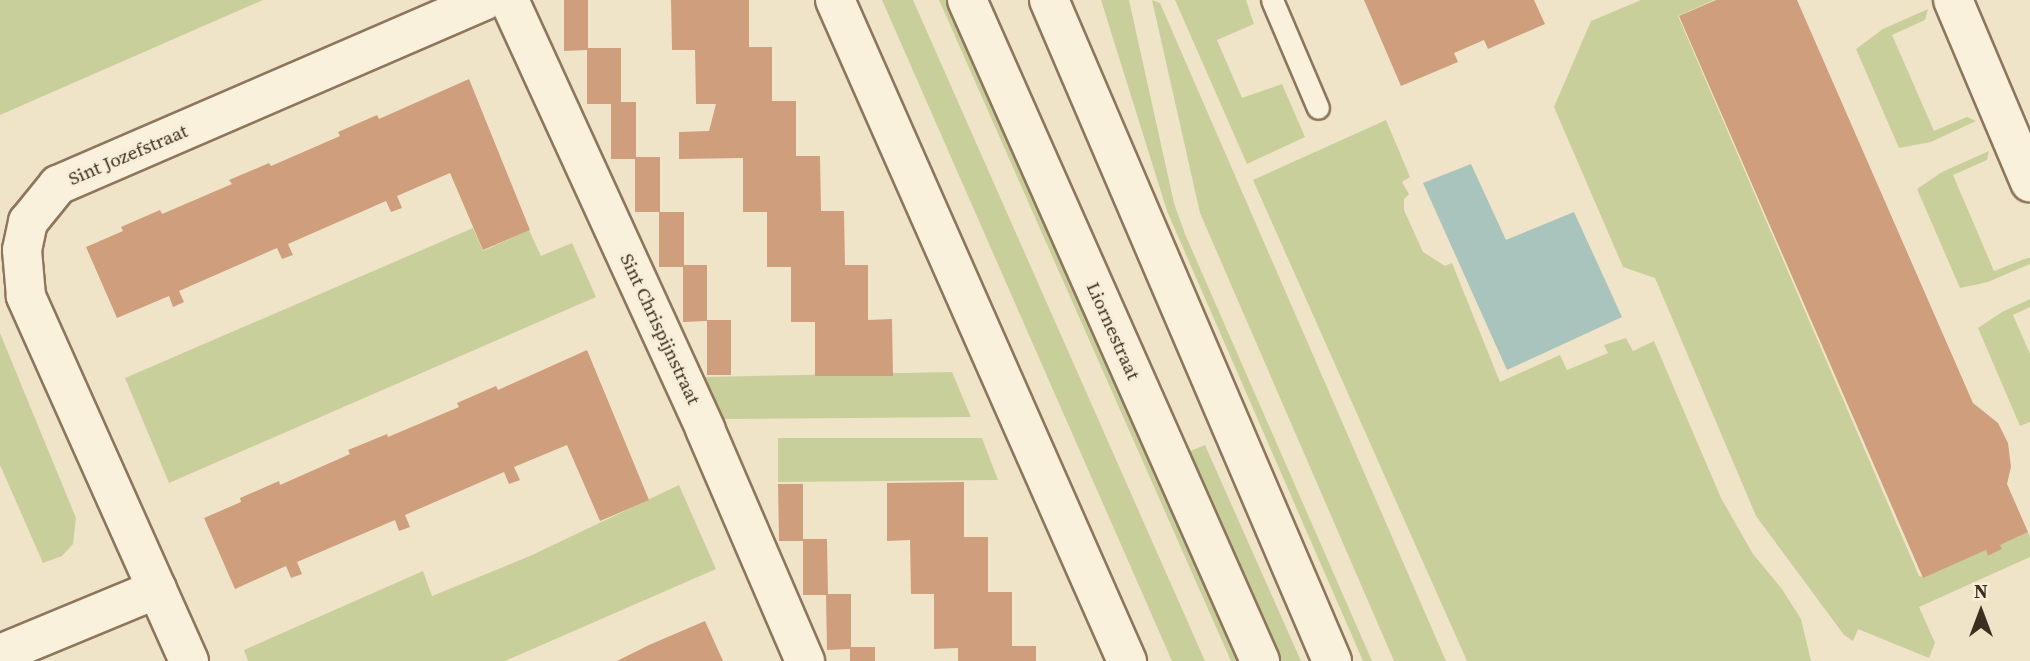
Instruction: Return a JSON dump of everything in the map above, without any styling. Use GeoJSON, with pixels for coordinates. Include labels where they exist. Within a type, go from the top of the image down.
{"type":"FeatureCollection","features":[{"type":"Feature","properties":{"kind":"street","name":"Sint Jozefstraat"},"geometry":{"type":"LineString","coordinates":[[189,661],[26,296],[22,250],[28,222],[58,185],[485,0]]}},
{"type":"Feature","properties":{"kind":"street","name":"Sint Chrispijnstraat"},"geometry":{"type":"LineString","coordinates":[[509,0],[705,429],[805,661]]}},
{"type":"Feature","properties":{"kind":"street"},"geometry":{"type":"LineString","coordinates":[[835,0],[1127,661]]}},
{"type":"Feature","properties":{"kind":"street","name":"Liornestraat"},"geometry":{"type":"LineString","coordinates":[[967,0],[1260,661]]}},
{"type":"Feature","properties":{"kind":"street"},"geometry":{"type":"LineString","coordinates":[[1049,0],[1332,661]]}},
{"type":"Feature","properties":{"kind":"street"},"geometry":{"type":"LineString","coordinates":[[1953,0],[2030,182]]}},
{"type":"Feature","properties":{"kind":"street"},"geometry":{"type":"LineString","coordinates":[[0,654],[157,589]]}},
{"type":"Feature","properties":{"kind":"lane"},"geometry":{"type":"LineString","coordinates":[[1272,0],[1318,108]]}},
{"type":"Feature","properties":{"kind":"green space"},"geometry":{"type":"Polygon","coordinates":[[[0,0],[263,0],[0,115],[0,0]]]}},
{"type":"Feature","properties":{"kind":"green space"},"geometry":{"type":"Polygon","coordinates":[[[882,0],[913,0],[1205,661],[1172,661],[882,0]]]}},
{"type":"Feature","properties":{"kind":"green space"},"geometry":{"type":"Polygon","coordinates":[[[939,0],[948,0],[1240,661],[1231,661],[939,0]]]}},
{"type":"Feature","properties":{"kind":"green space"},"geometry":{"type":"Polygon","coordinates":[[[1101,0],[1129,0],[1174,203],[1185,234],[1372,661],[1363,661],[1167,211],[1101,0]]]}},
{"type":"Feature","properties":{"kind":"green space"},"geometry":{"type":"Polygon","coordinates":[[[1152,0],[1160,3],[1446,661],[1394,661],[1200,213],[1152,0]]]}},
{"type":"Feature","properties":{"kind":"green space"},"geometry":{"type":"Polygon","coordinates":[[[1175,0],[1246,0],[1254,24],[1217,40],[1242,98],[1282,84],[1305,137],[1247,164],[1175,0]]]}},
{"type":"Feature","properties":{"kind":"green space"},"geometry":{"type":"Polygon","coordinates":[[[1641,0],[1714,0],[1678,16],[1919,576],[1986,550],[1988,556],[2002,549],[1999,544],[2028,532],[2030,557],[1919,607],[1935,643],[1929,658],[1858,629],[1853,641],[1844,635],[1756,516],[1655,278],[1623,267],[1554,107],[1591,21],[1641,0]]]}},
{"type":"Feature","properties":{"kind":"green space"},"geometry":{"type":"Polygon","coordinates":[[[1928,9],[1925,20],[1892,35],[1934,131],[1967,117],[1976,121],[1931,142],[1899,148],[1856,49],[1883,29],[1928,9]]]}},
{"type":"Feature","properties":{"kind":"green space"},"geometry":{"type":"Polygon","coordinates":[[[1386,120],[1410,177],[1402,182],[1409,194],[1404,199],[1404,210],[1423,252],[1445,266],[1452,263],[1500,382],[1560,355],[1567,370],[1608,353],[1604,345],[1626,338],[1633,351],[1654,341],[1721,498],[1753,554],[1782,589],[1801,619],[1811,661],[1467,661],[1253,180],[1386,120]]]}},
{"type":"Feature","properties":{"kind":"green space"},"geometry":{"type":"Polygon","coordinates":[[[1989,151],[1987,160],[1953,175],[1994,271],[2027,258],[2030,258],[2030,264],[1988,282],[1960,288],[1917,189],[1942,172],[1989,151]]]}},
{"type":"Feature","properties":{"kind":"green space"},"geometry":{"type":"Polygon","coordinates":[[[473,228],[483,251],[529,230],[541,256],[572,243],[596,297],[169,483],[125,378],[473,228]]]}},
{"type":"Feature","properties":{"kind":"green space"},"geometry":{"type":"Polygon","coordinates":[[[2030,299],[2030,307],[2013,315],[2030,354],[2030,422],[2020,426],[1978,328],[2002,312],[2030,299]]]}},
{"type":"Feature","properties":{"kind":"green space"},"geometry":{"type":"Polygon","coordinates":[[[0,333],[76,518],[73,544],[62,556],[43,563],[0,465],[0,333]]]}},
{"type":"Feature","properties":{"kind":"green space"},"geometry":{"type":"Polygon","coordinates":[[[952,372],[971,417],[723,419],[705,377],[952,372]]]}},
{"type":"Feature","properties":{"kind":"green space"},"geometry":{"type":"Polygon","coordinates":[[[778,438],[982,438],[998,480],[778,482],[778,438]]]}},
{"type":"Feature","properties":{"kind":"green space"},"geometry":{"type":"Polygon","coordinates":[[[1205,445],[1301,661],[1274,661],[1183,454],[1205,445]]]}},
{"type":"Feature","properties":{"kind":"green space"},"geometry":{"type":"Polygon","coordinates":[[[679,485],[716,569],[505,661],[248,661],[244,650],[423,571],[432,596],[530,556],[679,485]]]}},
{"type":"Feature","properties":{"kind":"water"},"geometry":{"type":"Polygon","coordinates":[[[1471,164],[1506,240],[1574,212],[1622,317],[1507,370],[1423,183],[1471,164]]]}},
{"type":"Feature","properties":{"kind":"building"},"geometry":{"type":"Polygon","coordinates":[[[564,0],[588,0],[588,48],[621,48],[621,102],[636,102],[636,157],[660,157],[660,212],[684,212],[684,265],[707,265],[707,320],[731,320],[731,375],[707,375],[707,321],[683,322],[683,267],[659,267],[659,212],[635,212],[635,159],[611,159],[611,104],[587,104],[587,50],[564,51],[564,0]]]}},
{"type":"Feature","properties":{"kind":"building"},"geometry":{"type":"Polygon","coordinates":[[[671,0],[749,0],[749,47],[772,47],[772,101],[796,101],[796,156],[820,156],[821,211],[844,211],[845,265],[868,265],[868,320],[892,319],[893,376],[815,376],[815,322],[791,322],[791,267],[767,267],[767,212],[743,212],[743,158],[679,159],[679,132],[709,131],[716,104],[696,104],[695,50],[672,50],[671,0]]]}},
{"type":"Feature","properties":{"kind":"building"},"geometry":{"type":"Polygon","coordinates":[[[1364,0],[1534,0],[1545,24],[1488,49],[1484,40],[1454,53],[1458,62],[1401,86],[1364,0]]]}},
{"type":"Feature","properties":{"kind":"building"},"geometry":{"type":"Polygon","coordinates":[[[1716,0],[1797,0],[1973,403],[1998,423],[2008,443],[2011,467],[2007,484],[2028,532],[2000,545],[2002,549],[1988,556],[1986,550],[1923,578],[1679,16],[1716,0]]]}},
{"type":"Feature","properties":{"kind":"building"},"geometry":{"type":"Polygon","coordinates":[[[469,79],[530,230],[483,250],[450,173],[397,196],[402,208],[391,212],[386,201],[288,244],[293,255],[282,259],[277,248],[179,291],[184,302],[173,307],[169,296],[117,318],[86,247],[123,231],[121,227],[160,210],[162,214],[232,184],[229,180],[269,163],[271,166],[340,136],[338,132],[377,115],[379,119],[469,79]]]}},
{"type":"Feature","properties":{"kind":"building"},"geometry":{"type":"Polygon","coordinates":[[[587,350],[649,500],[600,521],[567,445],[514,467],[520,480],[509,484],[504,472],[405,515],[410,527],[399,531],[395,520],[297,562],[302,574],[291,578],[286,566],[235,589],[204,518],[241,502],[240,498],[279,481],[280,485],[350,454],[348,450],[387,434],[388,437],[459,407],[457,403],[496,386],[498,390],[587,350]]]}},
{"type":"Feature","properties":{"kind":"building"},"geometry":{"type":"Polygon","coordinates":[[[964,482],[964,537],[988,537],[988,592],[1012,592],[1012,646],[1036,646],[1036,661],[958,661],[958,648],[934,649],[934,594],[911,594],[910,540],[887,541],[887,483],[964,482]]]}},
{"type":"Feature","properties":{"kind":"building"},"geometry":{"type":"Polygon","coordinates":[[[778,484],[803,484],[803,539],[827,539],[828,594],[851,594],[851,647],[875,647],[875,661],[850,661],[850,649],[827,650],[826,595],[803,595],[803,541],[779,541],[778,484]]]}},
{"type":"Feature","properties":{"kind":"building"},"geometry":{"type":"Polygon","coordinates":[[[705,621],[723,661],[617,661],[649,645],[705,621]]]}}]}
